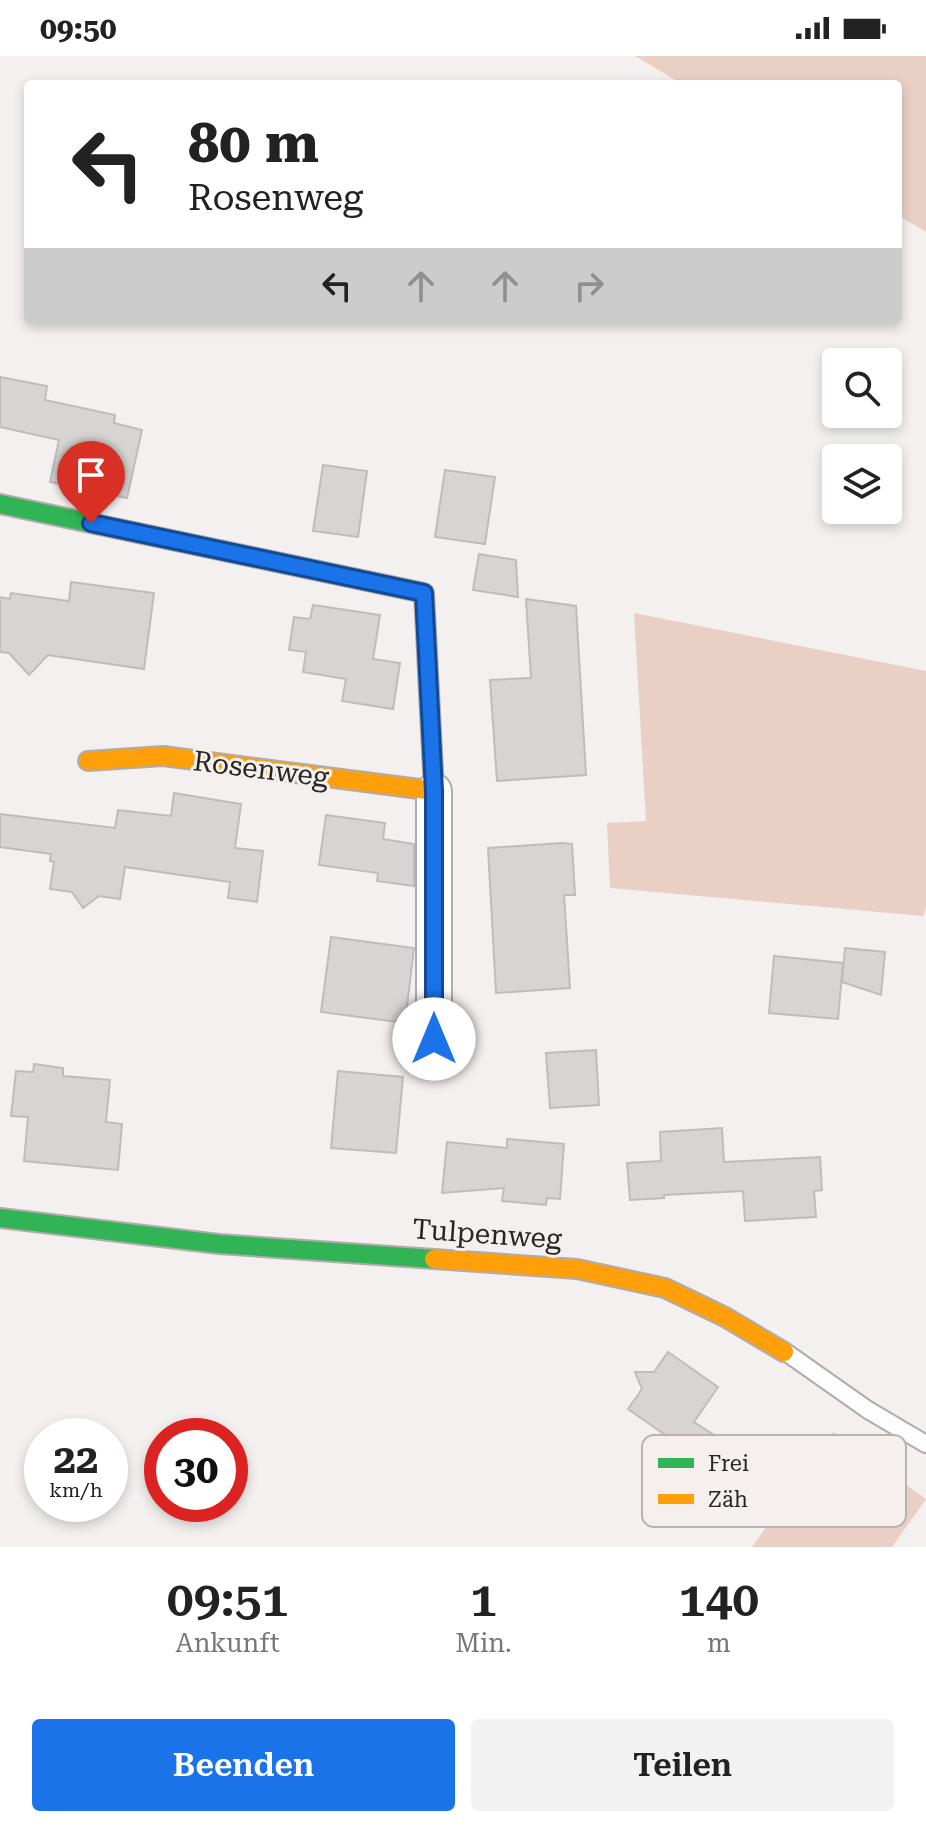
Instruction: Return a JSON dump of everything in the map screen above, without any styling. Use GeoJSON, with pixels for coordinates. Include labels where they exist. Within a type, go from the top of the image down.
{"type":"FeatureCollection","features":[{"type":"Feature","properties":{"kind":"street"},"geometry":{"type":"LineString","coordinates":[[0,504],[424,593],[434,791],[434,1039]]}},
{"type":"Feature","properties":{"kind":"street","name":"Rosenweg"},"geometry":{"type":"LineString","coordinates":[[88,761],[163,756],[434,791]]}},
{"type":"Feature","properties":{"kind":"street","name":"Tulpenweg"},"geometry":{"type":"LineString","coordinates":[[0,1218],[219,1244],[577,1269],[665,1288],[725,1317],[784,1352]]}},
{"type":"Feature","properties":{"kind":"lane","name":"Tulpenweg"},"geometry":{"type":"LineString","coordinates":[[784,1352],[868,1410],[926,1444]]}},
{"type":"Feature","properties":{"kind":"shaded area"},"geometry":{"type":"Polygon","coordinates":[[[635,56],[926,56],[926,232],[902,217],[902,80],[675,80],[635,56]]]}},
{"type":"Feature","properties":{"kind":"shaded area"},"geometry":{"type":"Polygon","coordinates":[[[634,613],[926,671],[926,907],[923,916],[610,888],[607,823],[646,821],[634,613]]]}},
{"type":"Feature","properties":{"kind":"shaded area"},"geometry":{"type":"Polygon","coordinates":[[[906,1485],[926,1499],[892,1547],[752,1547],[766,1527],[906,1527],[906,1485]]]}},
{"type":"Feature","properties":{"kind":"building"},"geometry":{"type":"Polygon","coordinates":[[[0,377],[47,386],[45,400],[115,415],[114,423],[142,430],[127,498],[50,482],[59,440],[0,427],[0,377]]]}},
{"type":"Feature","properties":{"kind":"building"},"geometry":{"type":"Polygon","coordinates":[[[323,465],[367,471],[358,537],[313,531],[323,465]]]}},
{"type":"Feature","properties":{"kind":"building"},"geometry":{"type":"Polygon","coordinates":[[[445,470],[495,477],[485,544],[435,537],[445,470]]]}},
{"type":"Feature","properties":{"kind":"building"},"geometry":{"type":"Polygon","coordinates":[[[479,554],[516,560],[518,597],[473,590],[479,554]]]}},
{"type":"Feature","properties":{"kind":"building"},"geometry":{"type":"Polygon","coordinates":[[[71,582],[154,593],[144,669],[48,655],[29,675],[9,653],[0,652],[0,597],[10,599],[11,593],[69,601],[71,582]]]}},
{"type":"Feature","properties":{"kind":"building"},"geometry":{"type":"Polygon","coordinates":[[[526,599],[576,606],[586,775],[497,781],[490,680],[531,678],[526,599]]]}},
{"type":"Feature","properties":{"kind":"building"},"geometry":{"type":"Polygon","coordinates":[[[313,605],[380,615],[373,659],[400,663],[393,709],[342,701],[346,679],[303,672],[306,652],[289,650],[294,617],[310,619],[313,605]]]}},
{"type":"Feature","properties":{"kind":"building"},"geometry":{"type":"Polygon","coordinates":[[[174,793],[241,804],[235,848],[263,851],[257,902],[228,898],[230,882],[125,867],[120,899],[99,896],[83,908],[72,892],[50,889],[54,862],[50,861],[51,854],[0,847],[0,814],[115,828],[118,810],[171,816],[174,793]]]}},
{"type":"Feature","properties":{"kind":"building"},"geometry":{"type":"Polygon","coordinates":[[[326,815],[385,823],[383,839],[414,844],[414,886],[377,881],[378,873],[319,865],[326,815]]]}},
{"type":"Feature","properties":{"kind":"building"},"geometry":{"type":"Polygon","coordinates":[[[572,844],[575,895],[564,895],[570,988],[496,993],[488,848],[572,844]]]}},
{"type":"Feature","properties":{"kind":"building"},"geometry":{"type":"Polygon","coordinates":[[[331,937],[414,948],[405,1023],[321,1012],[331,937]]]}},
{"type":"Feature","properties":{"kind":"building"},"geometry":{"type":"Polygon","coordinates":[[[845,948],[885,952],[881,995],[842,982],[845,948]]]}},
{"type":"Feature","properties":{"kind":"building"},"geometry":{"type":"Polygon","coordinates":[[[774,956],[843,963],[838,1019],[769,1013],[774,956]]]}},
{"type":"Feature","properties":{"kind":"building"},"geometry":{"type":"Polygon","coordinates":[[[596,1050],[599,1105],[550,1108],[546,1053],[596,1050]]]}},
{"type":"Feature","properties":{"kind":"building"},"geometry":{"type":"Polygon","coordinates":[[[34,1064],[63,1068],[63,1076],[110,1080],[106,1122],[122,1124],[118,1170],[24,1161],[28,1117],[11,1116],[16,1071],[33,1072],[34,1064]]]}},
{"type":"Feature","properties":{"kind":"building"},"geometry":{"type":"Polygon","coordinates":[[[338,1071],[403,1077],[396,1153],[331,1148],[338,1071]]]}},
{"type":"Feature","properties":{"kind":"building"},"geometry":{"type":"Polygon","coordinates":[[[722,1128],[724,1162],[820,1157],[822,1190],[814,1191],[816,1217],[745,1221],[743,1191],[630,1200],[627,1163],[661,1161],[660,1132],[722,1128]]]}},
{"type":"Feature","properties":{"kind":"building"},"geometry":{"type":"Polygon","coordinates":[[[507,1139],[564,1144],[560,1199],[547,1198],[546,1205],[502,1201],[504,1188],[442,1193],[447,1142],[507,1148],[507,1139]]]}},
{"type":"Feature","properties":{"kind":"building"},"geometry":{"type":"Polygon","coordinates":[[[668,1352],[718,1387],[694,1422],[714,1435],[665,1435],[628,1409],[642,1389],[635,1372],[654,1372],[668,1352]]]}},
{"type":"Feature","properties":{"kind":"traffic: fast"},"geometry":{"type":"LineString","coordinates":[[0,504],[424,593],[434,791],[427,790]]}},
{"type":"Feature","properties":{"kind":"traffic: fast"},"geometry":{"type":"LineString","coordinates":[[0,1218],[219,1244],[434,1259]]}},
{"type":"Feature","properties":{"kind":"traffic: slow"},"geometry":{"type":"LineString","coordinates":[[88,761],[163,756],[427,790]]}},
{"type":"Feature","properties":{"kind":"traffic: slow"},"geometry":{"type":"LineString","coordinates":[[434,1259],[577,1269],[665,1288],[725,1317],[784,1352]]}},
{"type":"Feature","properties":{"kind":"route"},"geometry":{"type":"LineString","coordinates":[[91,523],[424,593],[434,791],[434,1039]]}}]}
